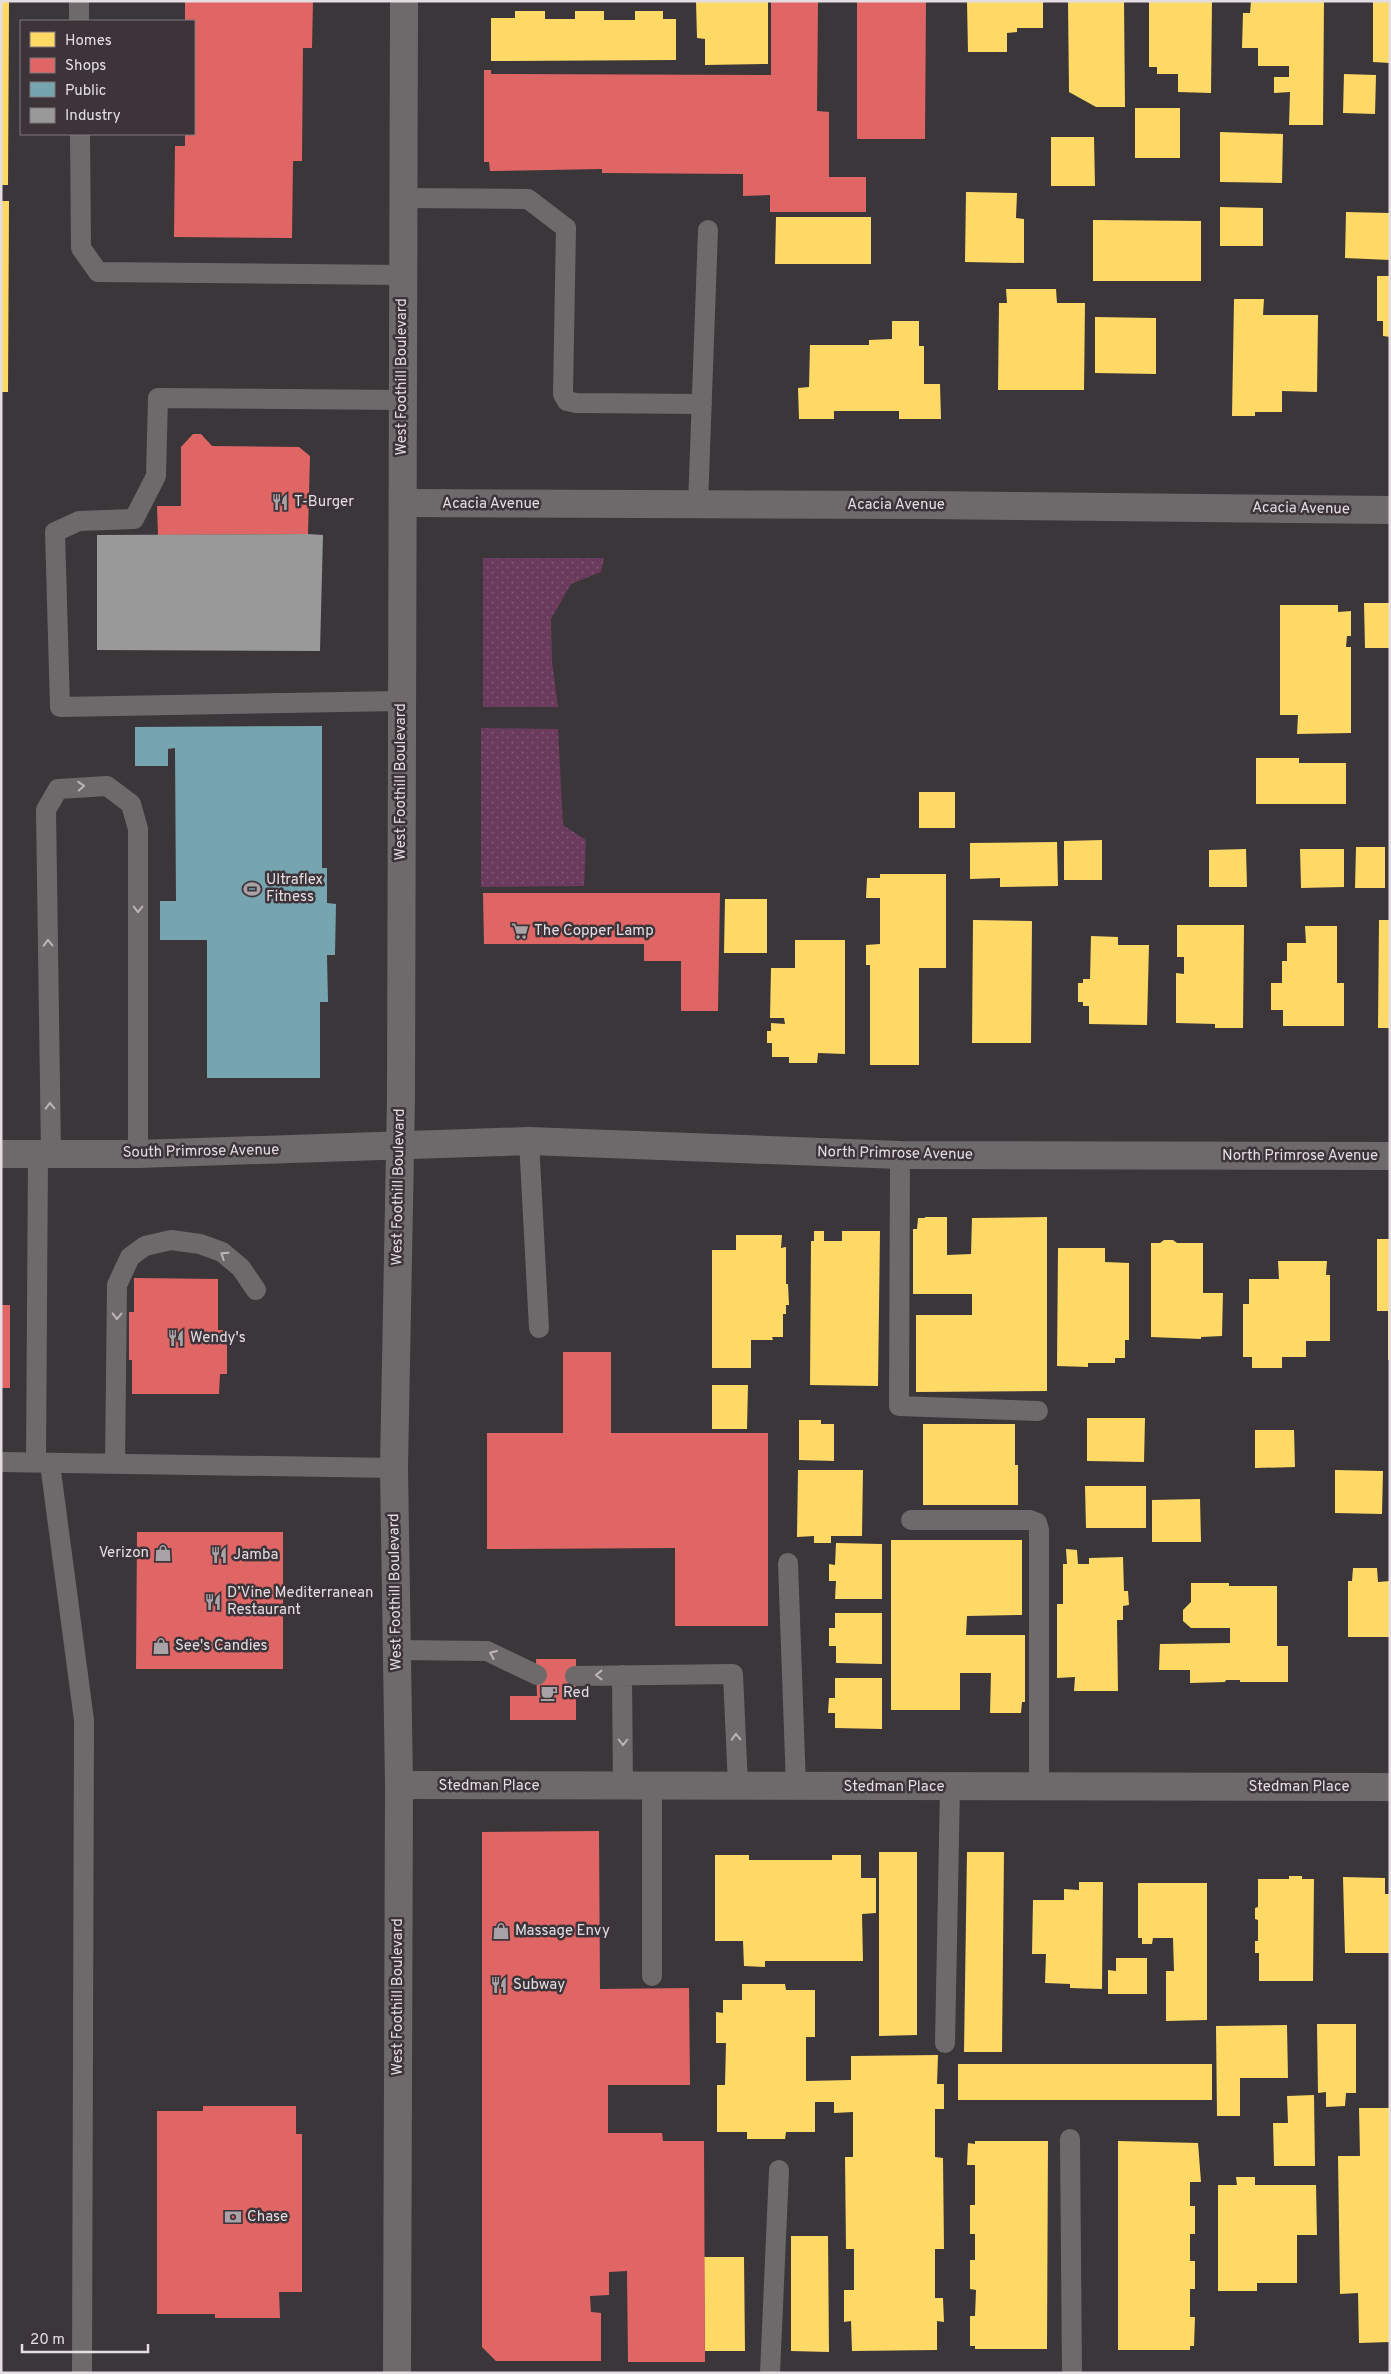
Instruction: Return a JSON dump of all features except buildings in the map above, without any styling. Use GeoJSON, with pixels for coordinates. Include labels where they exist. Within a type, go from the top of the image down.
{"type":"FeatureCollection","features":[{"type":"Feature","properties":{"kind":"street","name":"West Foothill Boulevard"},"geometry":{"type":"LineString","coordinates":[[397,2373],[399,1785],[394,1468],[400,1146],[404,1]]}},
{"type":"Feature","properties":{"kind":"street","name":"Acacia Avenue"},"geometry":{"type":"LineString","coordinates":[[403,503],[924,504],[1390,510]]}},
{"type":"Feature","properties":{"kind":"street","name":"North Primrose Avenue"},"geometry":{"type":"LineString","coordinates":[[400,1146],[529,1141],[900,1155],[1390,1156]]}},
{"type":"Feature","properties":{"kind":"street","name":"South Primrose Avenue"},"geometry":{"type":"LineString","coordinates":[[1,1154],[138,1154],[400,1146]]}},
{"type":"Feature","properties":{"kind":"street","name":"Stedman Place"},"geometry":{"type":"LineString","coordinates":[[399,1785],[1390,1787]]}},
{"type":"Feature","properties":{"kind":"lane"},"geometry":{"type":"LineString","coordinates":[[79,1],[80,20]]}},
{"type":"Feature","properties":{"kind":"lane"},"geometry":{"type":"LineString","coordinates":[[80,135],[81,248],[98,272],[403,275]]}},
{"type":"Feature","properties":{"kind":"lane"},"geometry":{"type":"LineString","coordinates":[[402,198],[528,199],[566,228],[563,394],[567,401],[576,403],[702,404]]}},
{"type":"Feature","properties":{"kind":"lane"},"geometry":{"type":"LineString","coordinates":[[698,505],[708,230]]}},
{"type":"Feature","properties":{"kind":"lane"},"geometry":{"type":"LineString","coordinates":[[401,701],[60,707],[56,532],[79,521],[134,519],[156,476],[158,398],[402,400]]}},
{"type":"Feature","properties":{"kind":"lane"},"geometry":{"type":"LineString","coordinates":[[82,2373],[84,1720],[43,1464],[46,810],[58,789],[107,786],[131,804],[138,829],[138,1154]]}},
{"type":"Feature","properties":{"kind":"lane"},"geometry":{"type":"LineString","coordinates":[[529,1141],[539,1328]]}},
{"type":"Feature","properties":{"kind":"lane"},"geometry":{"type":"LineString","coordinates":[[900,1155],[899,1406],[1038,1411]]}},
{"type":"Feature","properties":{"kind":"lane"},"geometry":{"type":"LineString","coordinates":[[115,1464],[117,1284],[130,1257],[145,1246],[171,1240],[200,1244],[222,1252],[241,1268],[256,1290]]}},
{"type":"Feature","properties":{"kind":"lane"},"geometry":{"type":"LineString","coordinates":[[1,1462],[394,1468]]}},
{"type":"Feature","properties":{"kind":"lane"},"geometry":{"type":"LineString","coordinates":[[911,1520],[1030,1520],[1037,1523],[1039,1530],[1039,1787]]}},
{"type":"Feature","properties":{"kind":"lane"},"geometry":{"type":"LineString","coordinates":[[788,1562],[796,1786]]}},
{"type":"Feature","properties":{"kind":"lane"},"geometry":{"type":"LineString","coordinates":[[397,1650],[487,1651],[537,1675]]}},
{"type":"Feature","properties":{"kind":"lane"},"geometry":{"type":"LineString","coordinates":[[575,1676],[733,1674],[738,1786]]}},
{"type":"Feature","properties":{"kind":"lane"},"geometry":{"type":"LineString","coordinates":[[622,1675],[623,1786]]}},
{"type":"Feature","properties":{"kind":"lane"},"geometry":{"type":"LineString","coordinates":[[652,1786],[652,1976]]}},
{"type":"Feature","properties":{"kind":"lane"},"geometry":{"type":"LineString","coordinates":[[945,2042],[950,1787]]}},
{"type":"Feature","properties":{"kind":"lane"},"geometry":{"type":"LineString","coordinates":[[1070,2140],[1072,2373]]}},
{"type":"Feature","properties":{"kind":"lane"},"geometry":{"type":"LineString","coordinates":[[770,2373],[779,2170]]}},
{"type":"Feature","properties":{"kind":"shaded area"},"geometry":{"type":"Polygon","coordinates":[[[483,558],[604,558],[601,572],[571,584],[551,619],[552,662],[558,707],[483,707],[483,558]]]}},
{"type":"Feature","properties":{"kind":"shaded area"},"geometry":{"type":"Polygon","coordinates":[[[481,728],[558,729],[563,825],[586,840],[584,886],[481,887],[481,728]]]}},
{"type":"Feature","properties":{"kind":"place","name":"T-Burger"},"geometry":{"type":"Point","coordinates":[280,502]}},
{"type":"Feature","properties":{"kind":"place","name":"Ultraflex Fitness"},"geometry":{"type":"Point","coordinates":[252,889]}},
{"type":"Feature","properties":{"kind":"place","name":"The Copper Lamp"},"geometry":{"type":"Point","coordinates":[520,931]}},
{"type":"Feature","properties":{"kind":"place","name":"Wendy's"},"geometry":{"type":"Point","coordinates":[176,1338]}},
{"type":"Feature","properties":{"kind":"place","name":"Verizon"},"geometry":{"type":"Point","coordinates":[163,1553]}},
{"type":"Feature","properties":{"kind":"place","name":"Jamba"},"geometry":{"type":"Point","coordinates":[219,1555]}},
{"type":"Feature","properties":{"kind":"place","name":"D’Vine Mediterranean Restaurant"},"geometry":{"type":"Point","coordinates":[213,1602]}},
{"type":"Feature","properties":{"kind":"place","name":"See's Candies"},"geometry":{"type":"Point","coordinates":[161,1646]}},
{"type":"Feature","properties":{"kind":"place","name":"Red"},"geometry":{"type":"Point","coordinates":[549,1693]}},
{"type":"Feature","properties":{"kind":"place","name":"Massage Envy"},"geometry":{"type":"Point","coordinates":[501,1931]}},
{"type":"Feature","properties":{"kind":"place","name":"Subway"},"geometry":{"type":"Point","coordinates":[499,1985]}},
{"type":"Feature","properties":{"kind":"place","name":"Chase"},"geometry":{"type":"Point","coordinates":[233,2217]}}]}
